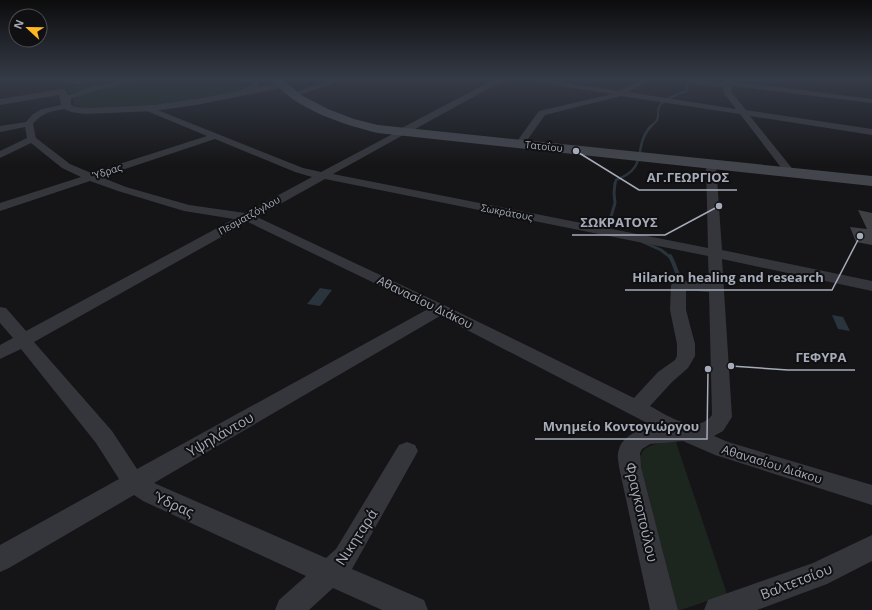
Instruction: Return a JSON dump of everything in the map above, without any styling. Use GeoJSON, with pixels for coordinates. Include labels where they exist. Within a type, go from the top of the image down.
{"type":"FeatureCollection","features":[{"type":"Feature","properties":{"kind":"main road","name":"Τατοΐου"},"geometry":{"type":"LineString","coordinates":[[315,108],[342,120],[368,127],[402,132],[872,181]]}},
{"type":"Feature","properties":{"kind":"street"},"geometry":{"type":"LineString","coordinates":[[0,129],[29,124],[46,108]]}},
{"type":"Feature","properties":{"kind":"street"},"geometry":{"type":"LineString","coordinates":[[74,108],[83,110],[134,108]]}},
{"type":"Feature","properties":{"kind":"street","name":"Σωκράτους"},"geometry":{"type":"LineString","coordinates":[[151,108],[299,170],[322,176],[632,236],[872,286]]}},
{"type":"Feature","properties":{"kind":"street","name":"Πεσματζόγλου"},"geometry":{"type":"LineString","coordinates":[[0,353],[446,108]]}},
{"type":"Feature","properties":{"kind":"street"},"geometry":{"type":"LineString","coordinates":[[520,144],[542,113],[562,108]]}},
{"type":"Feature","properties":{"kind":"street"},"geometry":{"type":"LineString","coordinates":[[720,108],[872,132]]}},
{"type":"Feature","properties":{"kind":"street"},"geometry":{"type":"LineString","coordinates":[[740,108],[790,172]]}},
{"type":"Feature","properties":{"kind":"street"},"geometry":{"type":"LineString","coordinates":[[0,155],[32,140],[29,124]]}},
{"type":"Feature","properties":{"kind":"street","name":"Ύδρας"},"geometry":{"type":"LineString","coordinates":[[0,207],[215,136]]}},
{"type":"Feature","properties":{"kind":"street","name":"Αθανασίου Διάκου"},"geometry":{"type":"LineString","coordinates":[[32,140],[66,166],[90,177],[166,202],[260,222],[440,309],[685,433],[723,449],[872,495]]}},
{"type":"Feature","properties":{"kind":"street"},"geometry":{"type":"LineString","coordinates":[[685,433],[706,430],[716,425],[722,417],[711,164]]}},
{"type":"Feature","properties":{"kind":"street"},"geometry":{"type":"LineString","coordinates":[[636,409],[665,377],[682,364],[686,356],[686,344],[678,310],[679,285],[716,288]]}},
{"type":"Feature","properties":{"kind":"street","name":"Υψηλάντου"},"geometry":{"type":"LineString","coordinates":[[0,559],[440,309]]}},
{"type":"Feature","properties":{"kind":"street","name":"Ύδρας"},"geometry":{"type":"LineString","coordinates":[[0,312],[104,437],[134,483],[151,494],[414,610]]}},
{"type":"Feature","properties":{"kind":"street","name":"Φραγκοπούλου"},"geometry":{"type":"LineString","coordinates":[[664,610],[630,467],[629,452],[635,442],[645,436],[685,433]]}},
{"type":"Feature","properties":{"kind":"street","name":"Νικηταρά"},"geometry":{"type":"LineString","coordinates":[[289,610],[345,558],[407,451]]}},
{"type":"Feature","properties":{"kind":"street","name":"Βαλτετσίου"},"geometry":{"type":"LineString","coordinates":[[718,610],[818,575],[872,547]]}},
{"type":"Feature","properties":{"kind":"shaded area"},"geometry":{"type":"Polygon","coordinates":[[[89,108],[131,108],[122,109],[89,108]]]}},
{"type":"Feature","properties":{"kind":"shaded area"},"geometry":{"type":"Polygon","coordinates":[[[320,288],[332,290],[320,306],[307,304],[320,288]]]}},
{"type":"Feature","properties":{"kind":"shaded area"},"geometry":{"type":"Polygon","coordinates":[[[832,315],[843,317],[850,331],[838,329],[832,315]]]}},
{"type":"Feature","properties":{"kind":"shaded area"},"geometry":{"type":"Polygon","coordinates":[[[662,442],[676,442],[727,594],[681,610],[678,610],[639,460],[645,449],[662,442]]]}},
{"type":"Feature","properties":{"kind":"building"},"geometry":{"type":"Polygon","coordinates":[[[858,210],[872,213],[872,245],[856,242],[850,227],[867,229],[858,210]]]}},
{"type":"Feature","properties":{"kind":"waterway"},"geometry":{"type":"LineString","coordinates":[[652,125],[658,119],[659,108]]}},
{"type":"Feature","properties":{"kind":"waterway"},"geometry":{"type":"LineString","coordinates":[[615,184],[616,180],[627,175],[633,169],[639,156],[642,141],[652,125]]}},
{"type":"Feature","properties":{"kind":"waterway"},"geometry":{"type":"LineString","coordinates":[[612,231],[608,227],[615,203],[615,183]]}},
{"type":"Feature","properties":{"kind":"waterway"},"geometry":{"type":"LineString","coordinates":[[643,242],[661,250],[670,257]]}},
{"type":"Feature","properties":{"kind":"waterway"},"geometry":{"type":"LineString","coordinates":[[670,256],[678,275]]}},
{"type":"Feature","properties":{"kind":"place","name":"ΑΓ.ΓΕΩΡΓΙΟΣ"},"geometry":{"type":"Point","coordinates":[576,151]}},
{"type":"Feature","properties":{"kind":"place","name":"ΣΩΚΡΑΤΟΥΣ"},"geometry":{"type":"Point","coordinates":[719,206]}},
{"type":"Feature","properties":{"kind":"place","name":"Hilarion healing and research"},"geometry":{"type":"Point","coordinates":[860,236]}},
{"type":"Feature","properties":{"kind":"place","name":"ΓΕΦΥΡΑ"},"geometry":{"type":"Point","coordinates":[731,366]}},
{"type":"Feature","properties":{"kind":"place","name":"Μνημείο Κοντογιώργου"},"geometry":{"type":"Point","coordinates":[708,369]}}]}
